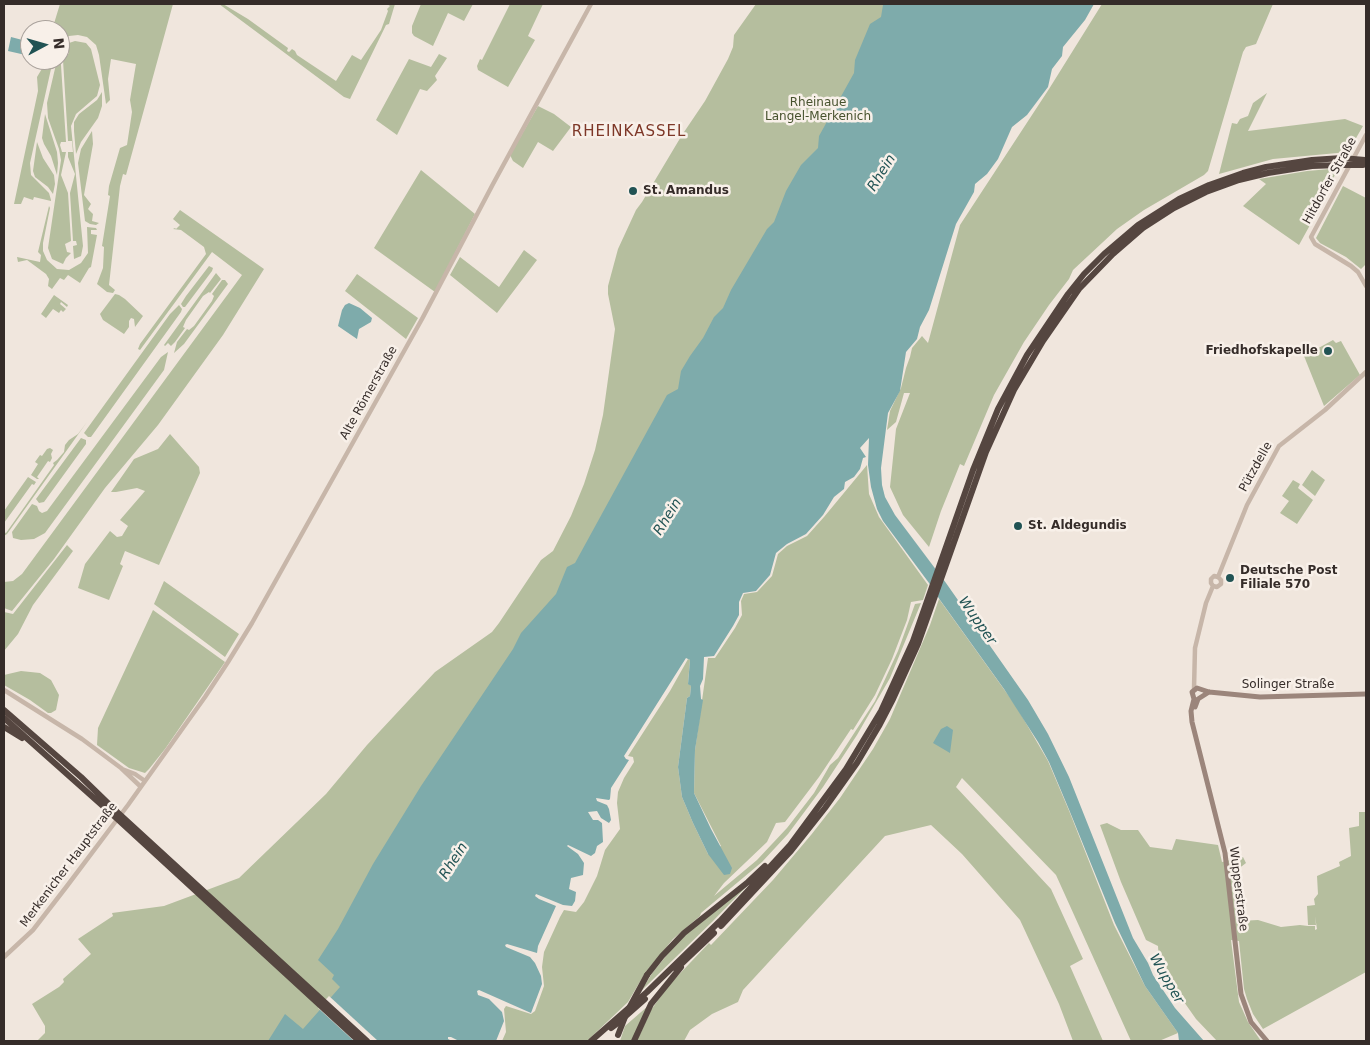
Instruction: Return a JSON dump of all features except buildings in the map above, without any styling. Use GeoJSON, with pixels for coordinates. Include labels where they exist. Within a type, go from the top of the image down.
{"type":"FeatureCollection","features":[{"type":"Feature","properties":{"kind":"highway"},"geometry":{"type":"LineString","coordinates":[[592,1041],[620,1022],[747,899],[791,851],[861,755],[893,699],[986,452],[1014,390],[1043,340],[1079,289],[1101,265],[1143,228],[1174,208],[1206,192],[1246,178],[1268,173],[1340,161],[1365,162]]}},
{"type":"Feature","properties":{"kind":"highway"},"geometry":{"type":"LineString","coordinates":[[592,1041],[647,992],[720,921],[790,845],[846,769],[881,711],[923,622]]}},
{"type":"Feature","properties":{"kind":"highway"},"geometry":{"type":"LineString","coordinates":[[4,710],[81,777],[114,813],[359,1041]]}},
{"type":"Feature","properties":{"kind":"highway"},"geometry":{"type":"LineString","coordinates":[[4,718],[114,813],[367,1041]]}},
{"type":"Feature","properties":{"kind":"highway"},"geometry":{"type":"LineString","coordinates":[[4,727],[43,751]]}},
{"type":"Feature","properties":{"kind":"highway"},"geometry":{"type":"LineString","coordinates":[[617,1038],[630,1007],[648,975],[662,956],[684,933],[748,882],[807,821]]}},
{"type":"Feature","properties":{"kind":"highway"},"geometry":{"type":"LineString","coordinates":[[634,1041],[651,1004],[686,960]]}},
{"type":"Feature","properties":{"kind":"main road","name":"Solinger Straße"},"geometry":{"type":"LineString","coordinates":[[1198,694],[1210,692],[1260,697],[1366,694]]}},
{"type":"Feature","properties":{"kind":"main road","name":"Wupperstraße"},"geometry":{"type":"LineString","coordinates":[[1198,694],[1192,711],[1192,722],[1224,849],[1241,994],[1251,1022],[1267,1041]]}},
{"type":"Feature","properties":{"kind":"street","name":"Alte Römerstraße"},"geometry":{"type":"LineString","coordinates":[[144,781],[205,697],[252,623],[446,276],[492,186],[591,4]]}},
{"type":"Feature","properties":{"kind":"street","name":"Hitdorfer Straße"},"geometry":{"type":"LineString","coordinates":[[1366,135],[1311,237],[1315,244],[1354,269],[1366,286]]}},
{"type":"Feature","properties":{"kind":"street","name":"Pützdelle"},"geometry":{"type":"LineString","coordinates":[[1213,586],[1217,587],[1220,584],[1221,580],[1218,576],[1247,504],[1279,446],[1325,410],[1366,372]]}},
{"type":"Feature","properties":{"kind":"street","name":"Wupperstraße"},"geometry":{"type":"LineString","coordinates":[[1198,694],[1193,682],[1196,640],[1206,603],[1213,586]]}},
{"type":"Feature","properties":{"kind":"street"},"geometry":{"type":"LineString","coordinates":[[4,690],[23,704],[60,724],[121,768],[140,786]]}},
{"type":"Feature","properties":{"kind":"street"},"geometry":{"type":"LineString","coordinates":[[121,768],[135,774],[144,781]]}},
{"type":"Feature","properties":{"kind":"street","name":"Merkenicher Hauptstraße"},"geometry":{"type":"LineString","coordinates":[[4,957],[33,930],[144,781]]}},
{"type":"Feature","properties":{"kind":"green space"},"geometry":{"type":"Polygon","coordinates":[[[60,4],[173,4],[126,175],[123,174],[120,186],[109,285],[115,290],[113,293],[107,292],[97,284],[103,268],[104,247],[102,246],[110,196],[108,195],[109,186],[120,148],[127,145],[132,112],[130,100],[136,64],[111,59],[108,79],[110,100],[106,104],[96,45],[87,37],[70,36],[70,20],[55,20],[60,4]]]}},
{"type":"Feature","properties":{"kind":"green space"},"geometry":{"type":"Polygon","coordinates":[[[219,4],[223,4],[248,19],[288,48],[287,51],[289,52],[292,49],[297,55],[336,81],[352,55],[361,60],[381,30],[388,11],[387,9],[390,6],[387,4],[395,4],[389,24],[386,25],[350,99],[344,97],[219,4]]]}},
{"type":"Feature","properties":{"kind":"green space"},"geometry":{"type":"Polygon","coordinates":[[[421,4],[473,4],[464,21],[448,13],[433,46],[412,33],[412,26],[421,4]]]}},
{"type":"Feature","properties":{"kind":"green space"},"geometry":{"type":"Polygon","coordinates":[[[510,4],[543,4],[528,36],[535,40],[508,87],[478,70],[477,66],[480,59],[482,60],[510,4]]]}},
{"type":"Feature","properties":{"kind":"green space","name":"Rheinaue Langel-Merkenich"},"geometry":{"type":"Polygon","coordinates":[[[756,4],[1004,4],[360,1041],[37,1041],[45,1033],[45,1026],[32,1004],[59,987],[64,982],[63,979],[91,954],[78,939],[113,916],[112,913],[164,906],[239,878],[326,794],[367,745],[435,672],[492,632],[541,560],[553,551],[571,516],[584,484],[595,450],[603,415],[615,329],[608,286],[618,249],[636,210],[705,101],[728,59],[733,47],[734,35],[756,4]]]}},
{"type":"Feature","properties":{"kind":"green space"},"geometry":{"type":"Polygon","coordinates":[[[1102,4],[1273,4],[1256,44],[1246,47],[1243,52],[1208,171],[1144,210],[1117,229],[1073,270],[1069,279],[1024,342],[994,395],[964,466],[960,464],[929,547],[903,515],[890,487],[896,429],[910,393],[904,393],[896,422],[887,430],[890,411],[901,388],[912,348],[922,336],[928,343],[960,225],[1102,4]]]}},
{"type":"Feature","properties":{"kind":"green space"},"geometry":{"type":"Polygon","coordinates":[[[75,41],[86,43],[91,49],[100,85],[97,96],[76,114],[71,126],[83,246],[81,256],[74,259],[73,246],[77,245],[76,241],[73,241],[70,193],[75,174],[68,157],[68,152],[73,152],[72,141],[68,141],[64,70],[70,70],[70,43],[75,41]]]}},
{"type":"Feature","properties":{"kind":"green space"},"geometry":{"type":"Polygon","coordinates":[[[439,54],[447,58],[435,76],[437,80],[427,91],[420,89],[397,135],[376,120],[409,59],[431,67],[439,54]]]}},
{"type":"Feature","properties":{"kind":"green space"},"geometry":{"type":"Polygon","coordinates":[[[41,70],[51,70],[30,163],[31,175],[49,193],[51,201],[34,197],[33,200],[24,197],[21,204],[14,204],[38,91],[37,77],[41,70]]]}},
{"type":"Feature","properties":{"kind":"green space"},"geometry":{"type":"Polygon","coordinates":[[[55,70],[61,70],[66,142],[61,142],[60,145],[62,152],[66,152],[61,175],[68,193],[71,241],[65,244],[67,252],[71,253],[63,264],[52,259],[48,248],[61,160],[48,118],[47,103],[55,70]]]}},
{"type":"Feature","properties":{"kind":"green space"},"geometry":{"type":"Polygon","coordinates":[[[102,92],[102,106],[98,118],[81,142],[76,154],[74,122],[79,114],[97,100],[102,92]]]}},
{"type":"Feature","properties":{"kind":"green space"},"geometry":{"type":"Polygon","coordinates":[[[1267,93],[1248,131],[1345,119],[1363,126],[1348,152],[1273,159],[1219,174],[1232,123],[1237,124],[1240,119],[1248,116],[1253,103],[1267,93]]]}},
{"type":"Feature","properties":{"kind":"green space","name":"RHEINKASSEL"},"geometry":{"type":"Polygon","coordinates":[[[538,106],[554,114],[571,127],[553,151],[538,142],[523,168],[513,161],[510,155],[538,106]]]}},
{"type":"Feature","properties":{"kind":"green space"},"geometry":{"type":"Polygon","coordinates":[[[45,114],[57,152],[57,175],[51,156],[42,138],[45,114]]]}},
{"type":"Feature","properties":{"kind":"green space"},"geometry":{"type":"Polygon","coordinates":[[[92,131],[93,144],[84,195],[91,204],[88,209],[93,214],[92,221],[99,223],[96,225],[85,221],[78,163],[81,149],[92,131]]]}},
{"type":"Feature","properties":{"kind":"green space"},"geometry":{"type":"Polygon","coordinates":[[[37,142],[43,158],[54,175],[53,194],[48,187],[35,177],[33,171],[37,142]]]}},
{"type":"Feature","properties":{"kind":"green space"},"geometry":{"type":"Polygon","coordinates":[[[1330,169],[1338,170],[1312,214],[1315,216],[1299,245],[1243,206],[1266,184],[1259,179],[1330,169]]]}},
{"type":"Feature","properties":{"kind":"green space"},"geometry":{"type":"Polygon","coordinates":[[[421,170],[475,214],[435,292],[374,248],[421,170]]]}},
{"type":"Feature","properties":{"kind":"green space"},"geometry":{"type":"Polygon","coordinates":[[[1343,186],[1366,198],[1366,264],[1361,269],[1346,257],[1320,243],[1316,238],[1343,186]]]}},
{"type":"Feature","properties":{"kind":"green space"},"geometry":{"type":"Polygon","coordinates":[[[49,206],[43,251],[47,260],[57,269],[69,270],[81,263],[88,253],[87,227],[96,228],[97,230],[91,230],[91,234],[97,235],[91,267],[80,283],[68,275],[64,280],[60,278],[52,289],[48,286],[49,279],[46,274],[27,260],[18,262],[17,257],[40,262],[41,255],[38,252],[49,206]]]}},
{"type":"Feature","properties":{"kind":"green space"},"geometry":{"type":"Polygon","coordinates":[[[180,210],[264,269],[223,335],[158,425],[105,488],[54,559],[12,611],[4,608],[4,582],[13,581],[22,574],[242,275],[212,252],[140,350],[138,349],[206,254],[204,247],[181,230],[173,229],[180,225],[173,219],[180,210]]]}},
{"type":"Feature","properties":{"kind":"green space"},"geometry":{"type":"Polygon","coordinates":[[[524,250],[537,260],[497,313],[450,275],[460,257],[499,287],[524,250]]]}},
{"type":"Feature","properties":{"kind":"green space"},"geometry":{"type":"Polygon","coordinates":[[[209,266],[213,268],[212,271],[185,307],[183,307],[181,304],[186,296],[209,266]]]}},
{"type":"Feature","properties":{"kind":"green space"},"geometry":{"type":"Polygon","coordinates":[[[216,273],[221,279],[210,293],[203,296],[186,320],[183,327],[185,328],[175,342],[171,346],[168,343],[165,346],[164,345],[216,273]]]}},
{"type":"Feature","properties":{"kind":"green space"},"geometry":{"type":"Polygon","coordinates":[[[357,274],[418,318],[406,339],[345,291],[357,274]]]}},
{"type":"Feature","properties":{"kind":"green space"},"geometry":{"type":"Polygon","coordinates":[[[222,280],[225,280],[228,284],[184,344],[174,353],[177,342],[187,329],[189,330],[194,326],[212,301],[214,296],[212,294],[222,280]]]}},
{"type":"Feature","properties":{"kind":"green space"},"geometry":{"type":"Polygon","coordinates":[[[115,294],[125,299],[143,316],[135,327],[134,319],[131,318],[129,327],[124,334],[103,320],[100,314],[115,294]]]}},
{"type":"Feature","properties":{"kind":"green space"},"geometry":{"type":"Polygon","coordinates":[[[54,295],[68,305],[67,307],[61,302],[60,304],[66,309],[63,312],[61,310],[59,313],[53,309],[46,318],[41,314],[54,295]]]}},
{"type":"Feature","properties":{"kind":"green space"},"geometry":{"type":"Polygon","coordinates":[[[179,305],[182,309],[181,312],[91,437],[88,437],[84,433],[170,314],[179,305]]]}},
{"type":"Feature","properties":{"kind":"green space"},"geometry":{"type":"Polygon","coordinates":[[[1333,340],[1336,343],[1341,341],[1360,375],[1324,406],[1304,356],[1333,340]]]}},
{"type":"Feature","properties":{"kind":"green space"},"geometry":{"type":"Polygon","coordinates":[[[168,352],[164,370],[45,533],[34,539],[21,540],[13,538],[12,532],[32,504],[37,506],[42,513],[47,511],[161,357],[168,352]]]}},
{"type":"Feature","properties":{"kind":"green space"},"geometry":{"type":"Polygon","coordinates":[[[87,422],[4,536],[4,532],[6,533],[54,465],[53,463],[64,452],[65,445],[78,434],[87,422]]]}},
{"type":"Feature","properties":{"kind":"green space"},"geometry":{"type":"Polygon","coordinates":[[[170,434],[199,467],[200,473],[159,565],[125,551],[120,564],[123,566],[109,600],[78,588],[85,564],[110,531],[117,537],[122,536],[128,526],[120,520],[145,491],[137,488],[111,492],[134,459],[158,449],[170,434]]]}},
{"type":"Feature","properties":{"kind":"green space"},"geometry":{"type":"Polygon","coordinates":[[[81,438],[86,440],[86,444],[44,502],[39,503],[36,499],[81,438]]]}},
{"type":"Feature","properties":{"kind":"green space"},"geometry":{"type":"Polygon","coordinates":[[[50,448],[53,450],[52,458],[37,477],[39,479],[37,479],[31,475],[38,464],[35,462],[40,455],[42,456],[50,448]]]}},
{"type":"Feature","properties":{"kind":"green space"},"geometry":{"type":"Polygon","coordinates":[[[867,465],[869,494],[879,517],[928,585],[923,600],[911,602],[907,620],[892,659],[875,695],[853,730],[851,729],[819,777],[785,822],[776,823],[767,842],[724,883],[714,896],[757,860],[787,828],[814,793],[830,765],[838,758],[875,701],[898,651],[915,604],[921,603],[890,678],[857,735],[823,787],[788,834],[762,862],[673,939],[645,973],[628,1002],[587,1041],[502,1041],[506,1032],[504,1009],[506,1006],[531,1014],[535,1011],[544,986],[542,967],[544,952],[560,917],[564,910],[576,912],[584,902],[597,876],[605,850],[620,829],[617,803],[618,792],[634,762],[633,757],[628,756],[670,691],[688,659],[690,660],[688,683],[691,686],[690,696],[687,698],[678,767],[682,797],[708,854],[721,846],[694,793],[695,750],[708,658],[715,658],[735,628],[742,615],[741,601],[744,594],[757,592],[772,576],[778,554],[787,546],[807,536],[867,465]]]}},
{"type":"Feature","properties":{"kind":"green space"},"geometry":{"type":"Polygon","coordinates":[[[1312,470],[1325,480],[1315,496],[1302,485],[1312,470]]]}},
{"type":"Feature","properties":{"kind":"green space"},"geometry":{"type":"Polygon","coordinates":[[[28,477],[36,482],[34,485],[32,484],[4,523],[4,511],[28,477]]]}},
{"type":"Feature","properties":{"kind":"green space"},"geometry":{"type":"Polygon","coordinates":[[[1293,480],[1300,484],[1298,488],[1313,500],[1297,524],[1280,513],[1289,501],[1282,496],[1293,480]]]}},
{"type":"Feature","properties":{"kind":"green space"},"geometry":{"type":"Polygon","coordinates":[[[67,545],[73,551],[33,605],[18,634],[4,651],[4,612],[13,614],[67,545]]]}},
{"type":"Feature","properties":{"kind":"green space"},"geometry":{"type":"Polygon","coordinates":[[[164,581],[239,634],[225,657],[154,604],[164,581]]]}},
{"type":"Feature","properties":{"kind":"green space"},"geometry":{"type":"Polygon","coordinates":[[[939,599],[1016,706],[1048,761],[1114,925],[1145,986],[1178,1033],[1159,1041],[1131,1041],[1056,875],[962,778],[956,787],[1051,889],[1083,959],[1070,966],[1103,1041],[1073,1041],[1059,1004],[1020,920],[962,854],[931,825],[885,836],[743,990],[738,1002],[712,1014],[690,1030],[684,1041],[637,1041],[651,1010],[669,985],[709,943],[711,945],[773,880],[840,798],[873,749],[890,719],[939,599]]]}},
{"type":"Feature","properties":{"kind":"green space"},"geometry":{"type":"Polygon","coordinates":[[[153,610],[225,662],[165,749],[145,773],[129,768],[97,745],[98,728],[153,610]]]}},
{"type":"Feature","properties":{"kind":"green space"},"geometry":{"type":"Polygon","coordinates":[[[21,671],[40,673],[51,680],[59,695],[56,710],[48,713],[4,685],[4,675],[21,671]]]}},
{"type":"Feature","properties":{"kind":"green space"},"geometry":{"type":"Polygon","coordinates":[[[1359,812],[1366,812],[1366,972],[1263,1029],[1253,1014],[1244,989],[1239,941],[1231,940],[1239,1002],[1248,1022],[1261,1041],[1217,1041],[1196,1019],[1170,982],[1159,962],[1158,946],[1146,940],[1121,882],[1100,825],[1107,823],[1121,830],[1138,830],[1150,847],[1172,850],[1176,839],[1218,845],[1222,862],[1243,857],[1246,863],[1233,873],[1239,921],[1258,920],[1281,927],[1315,926],[1315,930],[1317,929],[1315,916],[1316,925],[1308,925],[1307,906],[1315,905],[1314,899],[1318,894],[1317,876],[1340,866],[1339,862],[1351,856],[1349,828],[1359,826],[1359,812]]]}},
{"type":"Feature","properties":{"kind":"green space"},"geometry":{"type":"Polygon","coordinates":[[[750,883],[641,991],[653,972],[680,939],[750,883]]]}},
{"type":"Feature","properties":{"kind":"green space"},"geometry":{"type":"Polygon","coordinates":[[[648,1006],[632,1041],[620,1041],[625,1026],[648,1006]]]}},
{"type":"Feature","properties":{"kind":"water","name":"Rhein"},"geometry":{"type":"Polygon","coordinates":[[[1094,4],[1085,20],[1063,47],[1062,56],[1052,69],[1048,87],[1027,115],[1012,127],[998,159],[987,174],[975,184],[974,192],[956,224],[929,310],[920,327],[917,339],[906,352],[900,391],[888,413],[881,468],[882,485],[885,497],[895,515],[946,583],[1028,700],[1048,734],[1069,777],[1133,938],[1153,975],[1175,1008],[1204,1041],[1179,1041],[1178,1033],[1145,986],[1115,923],[1049,762],[1038,742],[1004,689],[883,521],[877,509],[871,487],[868,465],[869,438],[860,448],[866,457],[863,458],[860,469],[854,477],[845,482],[844,489],[834,497],[823,515],[806,534],[787,544],[776,553],[770,575],[756,591],[743,593],[739,602],[739,615],[714,656],[704,657],[703,679],[700,686],[701,699],[703,700],[695,750],[694,793],[732,868],[730,874],[724,875],[708,854],[682,797],[678,767],[687,698],[690,696],[691,686],[688,684],[690,660],[686,658],[624,756],[629,760],[611,788],[610,799],[596,798],[597,801],[607,805],[611,820],[609,823],[601,818],[597,811],[588,812],[593,820],[598,820],[602,823],[603,842],[597,846],[595,853],[591,856],[567,846],[578,854],[584,863],[583,875],[571,878],[569,889],[576,892],[575,901],[572,906],[563,905],[536,894],[535,896],[539,899],[556,906],[538,946],[537,953],[505,945],[530,957],[541,976],[542,984],[531,1013],[479,990],[477,991],[478,995],[489,999],[502,1012],[504,1021],[496,1041],[459,1041],[448,1037],[452,1041],[268,1041],[285,1014],[303,1029],[340,987],[332,979],[334,975],[318,960],[338,929],[373,864],[421,786],[513,649],[521,633],[556,594],[567,567],[575,563],[667,395],[678,389],[681,371],[703,338],[714,317],[723,308],[731,290],[767,229],[774,222],[786,191],[801,165],[818,148],[819,136],[854,73],[855,60],[870,24],[881,17],[883,5],[1094,4]]]}},
{"type":"Feature","properties":{"kind":"water"},"geometry":{"type":"Polygon","coordinates":[[[11,37],[20,39],[20,54],[8,51],[11,37]]]}},
{"type":"Feature","properties":{"kind":"water"},"geometry":{"type":"Polygon","coordinates":[[[349,303],[360,308],[372,318],[371,322],[359,329],[357,339],[338,326],[342,310],[349,303]]]}},
{"type":"Feature","properties":{"kind":"water"},"geometry":{"type":"Polygon","coordinates":[[[947,726],[953,730],[950,753],[933,743],[941,729],[947,726]]]}},
{"type":"Feature","properties":{"kind":"pier"},"geometry":{"type":"Polygon","coordinates":[[[329,996],[378,1041],[354,1041],[318,1008],[329,996]]]}},
{"type":"Feature","properties":{"kind":"place","name":"St. Amandus"},"geometry":{"type":"Point","coordinates":[633,191]}},
{"type":"Feature","properties":{"kind":"place","name":"Friedhofskapelle"},"geometry":{"type":"Point","coordinates":[1328,351]}},
{"type":"Feature","properties":{"kind":"place","name":"St. Aldegundis"},"geometry":{"type":"Point","coordinates":[1018,526]}},
{"type":"Feature","properties":{"kind":"place","name":"Deutsche Post Filiale 570"},"geometry":{"type":"Point","coordinates":[1230,578]}},
{"type":"Feature","properties":{"kind":"district","name":"RHEINKASSEL"},"geometry":{"type":"Point","coordinates":[629,132]}},
{"type":"Feature","properties":{"kind":"water label","name":"Wupper"},"geometry":{"type":"Point","coordinates":[977,621]}},
{"type":"Feature","properties":{"kind":"water label","name":"Wupper"},"geometry":{"type":"Point","coordinates":[1166,979]}}]}
